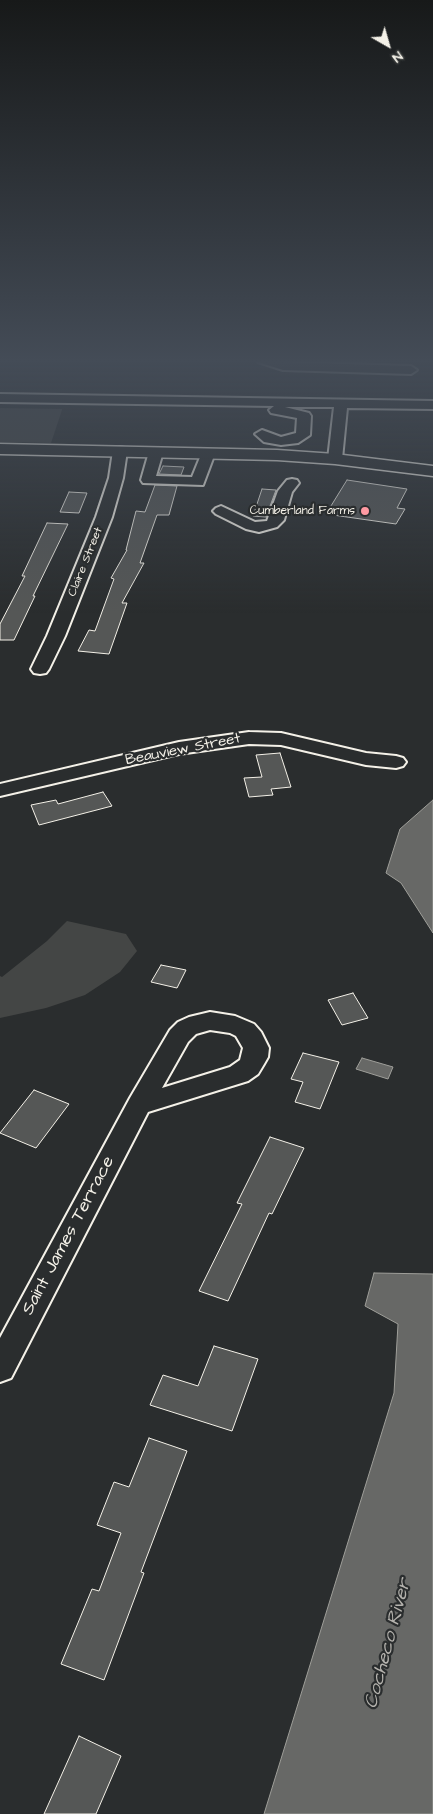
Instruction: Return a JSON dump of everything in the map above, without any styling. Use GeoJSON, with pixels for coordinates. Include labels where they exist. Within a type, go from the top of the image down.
{"type":"FeatureCollection","features":[{"type":"Feature","properties":{"kind":"main road"},"geometry":{"type":"LineString","coordinates":[[0,450],[208,453],[335,459],[433,471]]}},
{"type":"Feature","properties":{"kind":"street"},"geometry":{"type":"LineString","coordinates":[[335,459],[336,444]]}},
{"type":"Feature","properties":{"kind":"street","name":"Claire Street"},"geometry":{"type":"LineString","coordinates":[[40,669],[56,636],[104,517],[116,478],[120,451]]}},
{"type":"Feature","properties":{"kind":"street"},"geometry":{"type":"LineString","coordinates":[[156,452],[148,480],[198,482],[208,453]]}},
{"type":"Feature","properties":{"kind":"street"},"geometry":{"type":"LineString","coordinates":[[221,511],[251,526],[259,527],[272,524],[276,520],[285,491],[292,483]]}},
{"type":"Feature","properties":{"kind":"street","name":"Beauview Street"},"geometry":{"type":"LineString","coordinates":[[0,790],[179,748],[249,738],[281,739],[366,759],[396,762]]}},
{"type":"Feature","properties":{"kind":"street","name":"Saint James Terrace"},"geometry":{"type":"LineString","coordinates":[[0,1368],[139,1105]]}},
{"type":"Feature","properties":{"kind":"shaded area"},"geometry":{"type":"Polygon","coordinates":[[[67,921],[126,934],[137,951],[120,972],[85,995],[46,1008],[0,1018],[0,976],[2,977],[47,941],[67,921]]]}},
{"type":"Feature","properties":{"kind":"water"},"geometry":{"type":"Polygon","coordinates":[[[433,800],[433,933],[401,883],[386,873],[400,829],[433,800]]]}},
{"type":"Feature","properties":{"kind":"water"},"geometry":{"type":"Polygon","coordinates":[[[362,1058],[393,1067],[388,1079],[356,1069],[362,1058]]]}},
{"type":"Feature","properties":{"kind":"water","name":"Cocheco River"},"geometry":{"type":"Polygon","coordinates":[[[374,1273],[433,1274],[433,1814],[264,1814],[394,1393],[398,1324],[365,1306],[374,1273]]]}},
{"type":"Feature","properties":{"kind":"building"},"geometry":{"type":"Polygon","coordinates":[[[163,466],[184,467],[181,475],[159,474],[163,466]]]}},
{"type":"Feature","properties":{"kind":"building"},"geometry":{"type":"Polygon","coordinates":[[[347,480],[407,489],[397,508],[405,509],[396,524],[326,514],[347,480]]]}},
{"type":"Feature","properties":{"kind":"building"},"geometry":{"type":"Polygon","coordinates":[[[155,485],[177,486],[169,515],[157,515],[140,563],[144,563],[122,603],[127,603],[109,654],[78,651],[89,630],[95,631],[114,579],[111,578],[127,550],[136,511],[145,512],[155,485]]]}},
{"type":"Feature","properties":{"kind":"building"},"geometry":{"type":"Polygon","coordinates":[[[262,489],[276,490],[266,517],[253,516],[262,489]]]}},
{"type":"Feature","properties":{"kind":"building"},"geometry":{"type":"Polygon","coordinates":[[[69,492],[87,493],[79,513],[60,512],[69,492]]]}},
{"type":"Feature","properties":{"kind":"building"},"geometry":{"type":"Polygon","coordinates":[[[47,523],[68,524],[14,640],[0,640],[0,624],[25,576],[22,576],[47,523]]]}},
{"type":"Feature","properties":{"kind":"building"},"geometry":{"type":"Polygon","coordinates":[[[280,753],[291,787],[271,789],[273,795],[249,797],[244,778],[262,777],[256,755],[280,753]]]}},
{"type":"Feature","properties":{"kind":"building"},"geometry":{"type":"Polygon","coordinates":[[[103,792],[112,806],[39,825],[31,805],[56,800],[58,804],[103,792]]]}},
{"type":"Feature","properties":{"kind":"building"},"geometry":{"type":"Polygon","coordinates":[[[161,965],[186,970],[177,988],[151,982],[161,965]]]}},
{"type":"Feature","properties":{"kind":"building"},"geometry":{"type":"Polygon","coordinates":[[[353,993],[368,1018],[342,1025],[328,1000],[353,993]]]}},
{"type":"Feature","properties":{"kind":"building"},"geometry":{"type":"Polygon","coordinates":[[[303,1053],[339,1062],[320,1109],[295,1102],[303,1082],[291,1079],[303,1053]]]}},
{"type":"Feature","properties":{"kind":"building"},"geometry":{"type":"Polygon","coordinates":[[[34,1090],[69,1104],[36,1148],[0,1133],[34,1090]]]}},
{"type":"Feature","properties":{"kind":"building"},"geometry":{"type":"Polygon","coordinates":[[[270,1137],[304,1148],[272,1214],[269,1213],[228,1301],[199,1291],[242,1204],[237,1203],[270,1137]]]}},
{"type":"Feature","properties":{"kind":"building"},"geometry":{"type":"Polygon","coordinates":[[[214,1346],[258,1359],[232,1431],[150,1405],[163,1375],[198,1386],[214,1346]]]}},
{"type":"Feature","properties":{"kind":"building"},"geometry":{"type":"Polygon","coordinates":[[[149,1438],[187,1451],[141,1572],[144,1573],[104,1680],[61,1664],[92,1589],[99,1591],[121,1533],[97,1525],[114,1482],[129,1487],[149,1438]]]}},
{"type":"Feature","properties":{"kind":"building"},"geometry":{"type":"Polygon","coordinates":[[[79,1736],[121,1756],[96,1814],[44,1814],[79,1736]]]}},
{"type":"Feature","properties":{"kind":"place","name":"Cumberland Farms"},"geometry":{"type":"Point","coordinates":[365,511]}}]}
